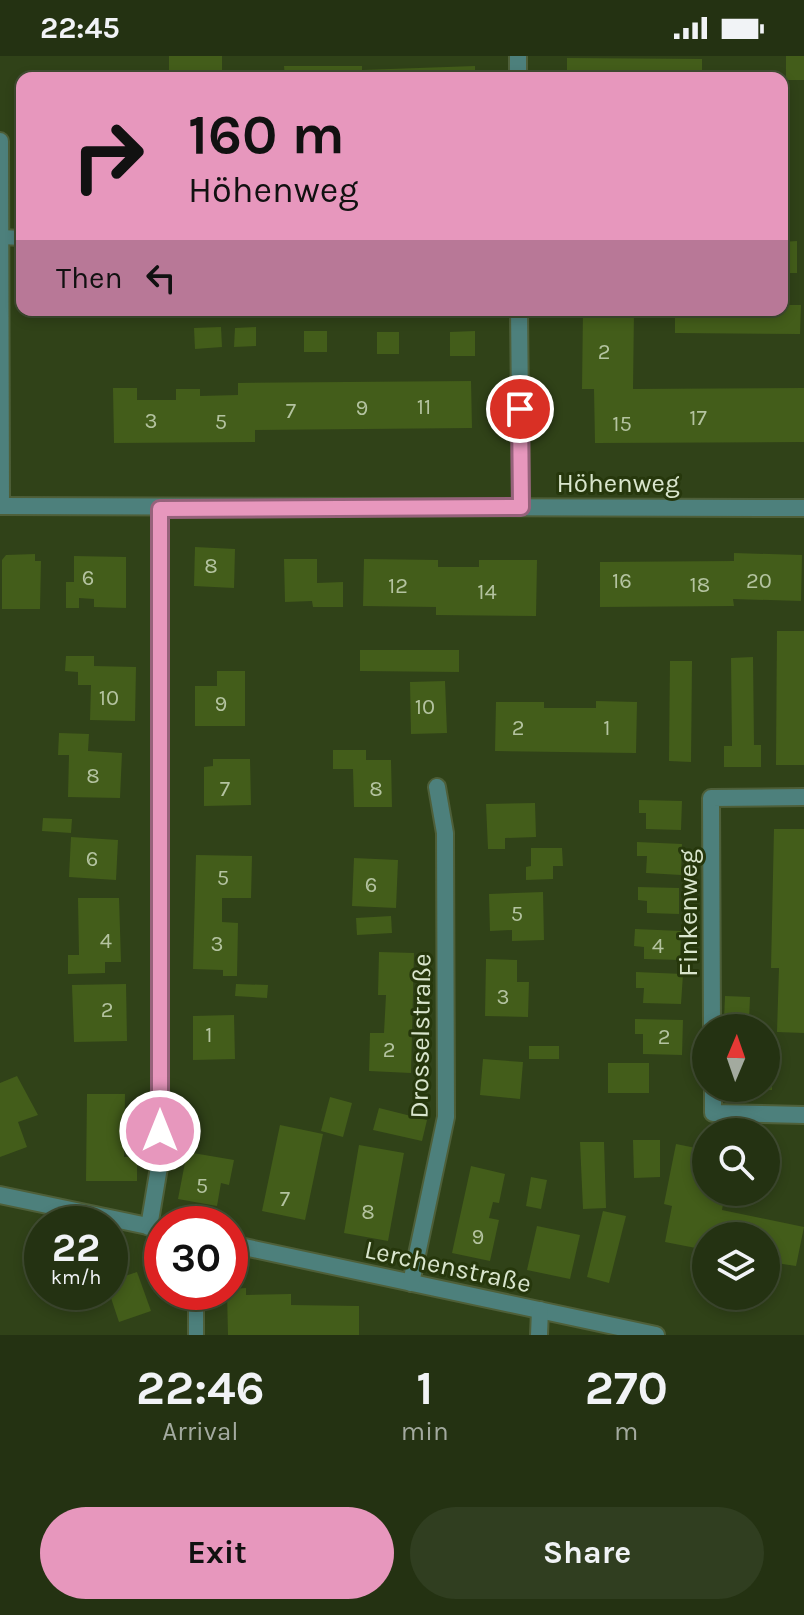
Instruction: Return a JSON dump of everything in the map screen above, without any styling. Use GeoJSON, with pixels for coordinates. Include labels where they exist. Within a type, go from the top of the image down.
{"type":"FeatureCollection","features":[{"type":"Feature","properties":{"kind":"street"},"geometry":{"type":"LineString","coordinates":[[0,141],[1,506]]}},
{"type":"Feature","properties":{"kind":"street"},"geometry":{"type":"LineString","coordinates":[[519,316],[521,507]]}},
{"type":"Feature","properties":{"kind":"street","name":"Höhenweg"},"geometry":{"type":"LineString","coordinates":[[1,506],[160,509],[804,508]]}},
{"type":"Feature","properties":{"kind":"street"},"geometry":{"type":"LineString","coordinates":[[157,1206],[160,1161],[160,509]]}},
{"type":"Feature","properties":{"kind":"street","name":"Drosselstraße"},"geometry":{"type":"LineString","coordinates":[[411,1283],[446,1117],[445,833],[437,787]]}},
{"type":"Feature","properties":{"kind":"street","name":"Finkenweg"},"geometry":{"type":"LineString","coordinates":[[712,1014],[711,798],[804,797]]}},
{"type":"Feature","properties":{"kind":"street"},"geometry":{"type":"LineString","coordinates":[[713,1102],[713,1113],[804,1115]]}},
{"type":"Feature","properties":{"kind":"street"},"geometry":{"type":"LineString","coordinates":[[0,1195],[144,1226]]}},
{"type":"Feature","properties":{"kind":"street","name":"Lerchenstraße"},"geometry":{"type":"LineString","coordinates":[[248,1248],[656,1335]]}},
{"type":"Feature","properties":{"kind":"street"},"geometry":{"type":"LineString","coordinates":[[539,1335],[540,1310]]}},
{"type":"Feature","properties":{"kind":"lane"},"geometry":{"type":"LineString","coordinates":[[196,1310],[196,1335]]}},
{"type":"Feature","properties":{"kind":"building"},"geometry":{"type":"Polygon","coordinates":[[[169,56],[222,56],[222,72],[169,72],[169,56]]]}},
{"type":"Feature","properties":{"kind":"building"},"geometry":{"type":"Polygon","coordinates":[[[786,56],[804,56],[804,80],[788,80],[786,56]]]}},
{"type":"Feature","properties":{"kind":"building"},"geometry":{"type":"Polygon","coordinates":[[[567,58],[702,59],[702,72],[567,72],[567,58]]]}},
{"type":"Feature","properties":{"kind":"building"},"geometry":{"type":"Polygon","coordinates":[[[284,66],[362,66],[362,70],[475,66],[475,72],[284,72],[284,66]]]}},
{"type":"Feature","properties":{"kind":"building"},"geometry":{"type":"Polygon","coordinates":[[[797,241],[797,273],[788,273],[788,242],[797,241]]]}},
{"type":"Feature","properties":{"kind":"building"},"geometry":{"type":"Polygon","coordinates":[[[788,305],[801,305],[800,334],[675,333],[675,316],[788,316],[788,305]]]}},
{"type":"Feature","properties":{"kind":"building"},"geometry":{"type":"Polygon","coordinates":[[[583,316],[634,316],[633,389],[804,388],[804,442],[595,443],[594,389],[582,389],[583,316]]]}},
{"type":"Feature","properties":{"kind":"building"},"geometry":{"type":"Polygon","coordinates":[[[221,327],[222,347],[195,349],[194,328],[221,327]]]}},
{"type":"Feature","properties":{"kind":"building"},"geometry":{"type":"Polygon","coordinates":[[[256,327],[256,346],[234,347],[235,328],[256,327]]]}},
{"type":"Feature","properties":{"kind":"building"},"geometry":{"type":"Polygon","coordinates":[[[304,331],[327,331],[327,352],[304,352],[304,331]]]}},
{"type":"Feature","properties":{"kind":"building"},"geometry":{"type":"Polygon","coordinates":[[[475,331],[475,356],[450,356],[450,332],[475,331]]]}},
{"type":"Feature","properties":{"kind":"building"},"geometry":{"type":"Polygon","coordinates":[[[377,332],[399,332],[399,354],[377,354],[377,332]]]}},
{"type":"Feature","properties":{"kind":"building"},"geometry":{"type":"Polygon","coordinates":[[[471,381],[472,428],[255,430],[255,442],[114,443],[113,388],[137,388],[137,400],[176,400],[176,389],[200,389],[200,396],[238,395],[238,383],[471,381]]]}},
{"type":"Feature","properties":{"kind":"building"},"geometry":{"type":"Polygon","coordinates":[[[195,547],[235,549],[234,588],[194,586],[195,547]]]}},
{"type":"Feature","properties":{"kind":"building"},"geometry":{"type":"Polygon","coordinates":[[[734,553],[802,555],[801,601],[733,599],[734,606],[600,607],[600,562],[734,561],[734,553]]]}},
{"type":"Feature","properties":{"kind":"building"},"geometry":{"type":"Polygon","coordinates":[[[35,554],[35,561],[41,561],[40,609],[2,609],[2,560],[6,555],[35,554]]]}},
{"type":"Feature","properties":{"kind":"building"},"geometry":{"type":"Polygon","coordinates":[[[74,556],[126,557],[126,608],[94,607],[94,599],[79,598],[79,608],[66,608],[66,582],[74,582],[74,556]]]}},
{"type":"Feature","properties":{"kind":"building"},"geometry":{"type":"Polygon","coordinates":[[[284,559],[317,559],[317,583],[343,582],[343,607],[313,607],[312,601],[285,602],[284,559]]]}},
{"type":"Feature","properties":{"kind":"building"},"geometry":{"type":"Polygon","coordinates":[[[364,559],[438,560],[438,567],[479,567],[479,560],[537,560],[536,616],[436,615],[436,607],[363,606],[364,559]]]}},
{"type":"Feature","properties":{"kind":"building"},"geometry":{"type":"Polygon","coordinates":[[[777,631],[804,631],[804,765],[776,765],[777,631]]]}},
{"type":"Feature","properties":{"kind":"building"},"geometry":{"type":"Polygon","coordinates":[[[360,650],[459,650],[459,672],[360,671],[360,650]]]}},
{"type":"Feature","properties":{"kind":"building"},"geometry":{"type":"Polygon","coordinates":[[[66,656],[94,656],[94,666],[136,667],[135,721],[90,720],[91,685],[78,685],[78,672],[65,671],[66,656]]]}},
{"type":"Feature","properties":{"kind":"building"},"geometry":{"type":"Polygon","coordinates":[[[753,657],[754,745],[761,745],[761,767],[724,767],[724,746],[732,746],[731,658],[753,657]]]}},
{"type":"Feature","properties":{"kind":"building"},"geometry":{"type":"Polygon","coordinates":[[[670,661],[692,661],[691,762],[669,761],[670,661]]]}},
{"type":"Feature","properties":{"kind":"building"},"geometry":{"type":"Polygon","coordinates":[[[217,671],[245,671],[245,726],[195,726],[195,686],[217,686],[217,671]]]}},
{"type":"Feature","properties":{"kind":"building"},"geometry":{"type":"Polygon","coordinates":[[[445,681],[447,733],[411,734],[410,682],[445,681]]]}},
{"type":"Feature","properties":{"kind":"building"},"geometry":{"type":"Polygon","coordinates":[[[596,701],[637,702],[636,753],[495,751],[496,702],[544,702],[544,708],[596,708],[596,701]]]}},
{"type":"Feature","properties":{"kind":"building"},"geometry":{"type":"Polygon","coordinates":[[[59,733],[89,734],[88,751],[122,753],[120,798],[68,797],[69,755],[58,755],[59,733]]]}},
{"type":"Feature","properties":{"kind":"building"},"geometry":{"type":"Polygon","coordinates":[[[333,750],[366,750],[366,760],[391,760],[392,807],[354,807],[353,769],[333,769],[333,750]]]}},
{"type":"Feature","properties":{"kind":"building"},"geometry":{"type":"Polygon","coordinates":[[[213,759],[250,759],[251,805],[204,806],[204,767],[213,766],[213,759]]]}},
{"type":"Feature","properties":{"kind":"building"},"geometry":{"type":"Polygon","coordinates":[[[639,800],[682,801],[681,830],[646,829],[646,813],[639,813],[639,800]]]}},
{"type":"Feature","properties":{"kind":"building"},"geometry":{"type":"Polygon","coordinates":[[[535,803],[536,837],[505,838],[505,849],[488,849],[486,804],[535,803]]]}},
{"type":"Feature","properties":{"kind":"building"},"geometry":{"type":"Polygon","coordinates":[[[43,818],[72,819],[71,833],[42,831],[43,818]]]}},
{"type":"Feature","properties":{"kind":"building"},"geometry":{"type":"Polygon","coordinates":[[[774,829],[804,829],[804,1033],[780,1032],[779,968],[771,968],[774,829]]]}},
{"type":"Feature","properties":{"kind":"building"},"geometry":{"type":"Polygon","coordinates":[[[71,837],[118,840],[116,880],[69,877],[71,837]]]}},
{"type":"Feature","properties":{"kind":"building"},"geometry":{"type":"Polygon","coordinates":[[[637,842],[682,844],[681,875],[646,873],[647,856],[637,856],[637,842]]]}},
{"type":"Feature","properties":{"kind":"building"},"geometry":{"type":"Polygon","coordinates":[[[531,848],[562,848],[563,866],[553,866],[553,879],[526,880],[526,867],[531,866],[531,848]]]}},
{"type":"Feature","properties":{"kind":"building"},"geometry":{"type":"Polygon","coordinates":[[[196,855],[252,856],[251,898],[222,898],[222,922],[238,923],[237,976],[223,976],[223,970],[193,969],[196,855]]]}},
{"type":"Feature","properties":{"kind":"building"},"geometry":{"type":"Polygon","coordinates":[[[354,858],[398,860],[396,908],[352,906],[354,858]]]}},
{"type":"Feature","properties":{"kind":"building"},"geometry":{"type":"Polygon","coordinates":[[[638,887],[679,888],[679,914],[647,913],[647,901],[638,900],[638,887]]]}},
{"type":"Feature","properties":{"kind":"building"},"geometry":{"type":"Polygon","coordinates":[[[543,892],[544,940],[512,941],[512,930],[490,931],[489,894],[543,892]]]}},
{"type":"Feature","properties":{"kind":"building"},"geometry":{"type":"Polygon","coordinates":[[[78,898],[119,898],[121,962],[105,962],[105,973],[68,974],[68,955],[79,955],[78,898]]]}},
{"type":"Feature","properties":{"kind":"building"},"geometry":{"type":"Polygon","coordinates":[[[391,916],[392,933],[357,935],[356,918],[391,916]]]}},
{"type":"Feature","properties":{"kind":"building"},"geometry":{"type":"Polygon","coordinates":[[[635,929],[681,931],[680,960],[644,959],[644,947],[634,946],[635,929]]]}},
{"type":"Feature","properties":{"kind":"building"},"geometry":{"type":"Polygon","coordinates":[[[379,952],[414,953],[411,1073],[369,1071],[370,1033],[384,1033],[386,995],[378,995],[379,952]]]}},
{"type":"Feature","properties":{"kind":"building"},"geometry":{"type":"Polygon","coordinates":[[[486,959],[517,960],[517,982],[529,982],[528,1017],[485,1016],[486,959]]]}},
{"type":"Feature","properties":{"kind":"building"},"geometry":{"type":"Polygon","coordinates":[[[636,972],[683,974],[681,1004],[643,1003],[644,988],[636,988],[636,972]]]}},
{"type":"Feature","properties":{"kind":"building"},"geometry":{"type":"Polygon","coordinates":[[[126,984],[127,1041],[74,1042],[72,985],[126,984]]]}},
{"type":"Feature","properties":{"kind":"building"},"geometry":{"type":"Polygon","coordinates":[[[236,984],[268,985],[267,998],[235,996],[236,984]]]}},
{"type":"Feature","properties":{"kind":"building"},"geometry":{"type":"Polygon","coordinates":[[[725,996],[750,997],[749,1014],[724,1014],[725,996]]]}},
{"type":"Feature","properties":{"kind":"building"},"geometry":{"type":"Polygon","coordinates":[[[234,1015],[235,1059],[193,1060],[193,1016],[234,1015]]]}},
{"type":"Feature","properties":{"kind":"building"},"geometry":{"type":"Polygon","coordinates":[[[635,1019],[683,1020],[682,1055],[643,1054],[643,1034],[635,1034],[635,1019]]]}},
{"type":"Feature","properties":{"kind":"building"},"geometry":{"type":"Polygon","coordinates":[[[529,1046],[559,1046],[559,1059],[529,1059],[529,1046]]]}},
{"type":"Feature","properties":{"kind":"building"},"geometry":{"type":"Polygon","coordinates":[[[483,1059],[523,1062],[520,1099],[480,1095],[483,1059]]]}},
{"type":"Feature","properties":{"kind":"building"},"geometry":{"type":"Polygon","coordinates":[[[608,1063],[649,1063],[649,1093],[608,1093],[608,1063]]]}},
{"type":"Feature","properties":{"kind":"building"},"geometry":{"type":"Polygon","coordinates":[[[17,1076],[38,1115],[18,1122],[27,1147],[0,1157],[0,1083],[17,1076]]]}},
{"type":"Feature","properties":{"kind":"building"},"geometry":{"type":"Polygon","coordinates":[[[87,1094],[125,1094],[124,1157],[137,1157],[137,1181],[86,1181],[87,1094]]]}},
{"type":"Feature","properties":{"kind":"building"},"geometry":{"type":"Polygon","coordinates":[[[330,1097],[352,1103],[343,1137],[321,1131],[330,1097]]]}},
{"type":"Feature","properties":{"kind":"building"},"geometry":{"type":"Polygon","coordinates":[[[379,1108],[427,1120],[422,1141],[373,1130],[379,1108]]]}},
{"type":"Feature","properties":{"kind":"building"},"geometry":{"type":"Polygon","coordinates":[[[280,1125],[323,1134],[305,1220],[262,1211],[280,1125]]]}},
{"type":"Feature","properties":{"kind":"building"},"geometry":{"type":"Polygon","coordinates":[[[633,1140],[660,1140],[660,1177],[634,1178],[633,1140]]]}},
{"type":"Feature","properties":{"kind":"building"},"geometry":{"type":"Polygon","coordinates":[[[580,1142],[604,1142],[606,1208],[583,1209],[580,1142]]]}},
{"type":"Feature","properties":{"kind":"building"},"geometry":{"type":"Polygon","coordinates":[[[676,1144],[692,1147],[692,1206],[723,1206],[722,1210],[780,1222],[692,1222],[692,1247],[665,1242],[672,1206],[664,1204],[676,1144]]]}},
{"type":"Feature","properties":{"kind":"building"},"geometry":{"type":"Polygon","coordinates":[[[359,1145],[404,1153],[388,1241],[344,1233],[359,1145]]]}},
{"type":"Feature","properties":{"kind":"building"},"geometry":{"type":"Polygon","coordinates":[[[187,1152],[234,1160],[229,1185],[221,1183],[217,1206],[178,1199],[187,1152]]]}},
{"type":"Feature","properties":{"kind":"building"},"geometry":{"type":"Polygon","coordinates":[[[471,1166],[505,1174],[499,1203],[493,1202],[489,1218],[499,1220],[490,1261],[452,1253],[471,1166]]]}},
{"type":"Feature","properties":{"kind":"building"},"geometry":{"type":"Polygon","coordinates":[[[531,1177],[547,1180],[541,1209],[526,1206],[531,1177]]]}},
{"type":"Feature","properties":{"kind":"building"},"geometry":{"type":"Polygon","coordinates":[[[603,1211],[626,1216],[609,1283],[587,1277],[603,1211]]]}},
{"type":"Feature","properties":{"kind":"building"},"geometry":{"type":"Polygon","coordinates":[[[780,1222],[804,1227],[796,1266],[780,1264],[780,1222]]]}},
{"type":"Feature","properties":{"kind":"building"},"geometry":{"type":"Polygon","coordinates":[[[537,1226],[580,1235],[570,1279],[527,1270],[537,1226]]]}},
{"type":"Feature","properties":{"kind":"building"},"geometry":{"type":"Polygon","coordinates":[[[137,1272],[144,1292],[144,1310],[151,1311],[119,1322],[115,1310],[128,1310],[128,1275],[137,1272]]]}},
{"type":"Feature","properties":{"kind":"building"},"geometry":{"type":"Polygon","coordinates":[[[291,1294],[291,1305],[359,1306],[359,1335],[228,1335],[227,1310],[248,1310],[248,1295],[291,1294]]]}},
{"type":"Feature","properties":{"kind":"route"},"geometry":{"type":"LineString","coordinates":[[160,1131],[160,509],[521,507],[520,409]]}}]}
